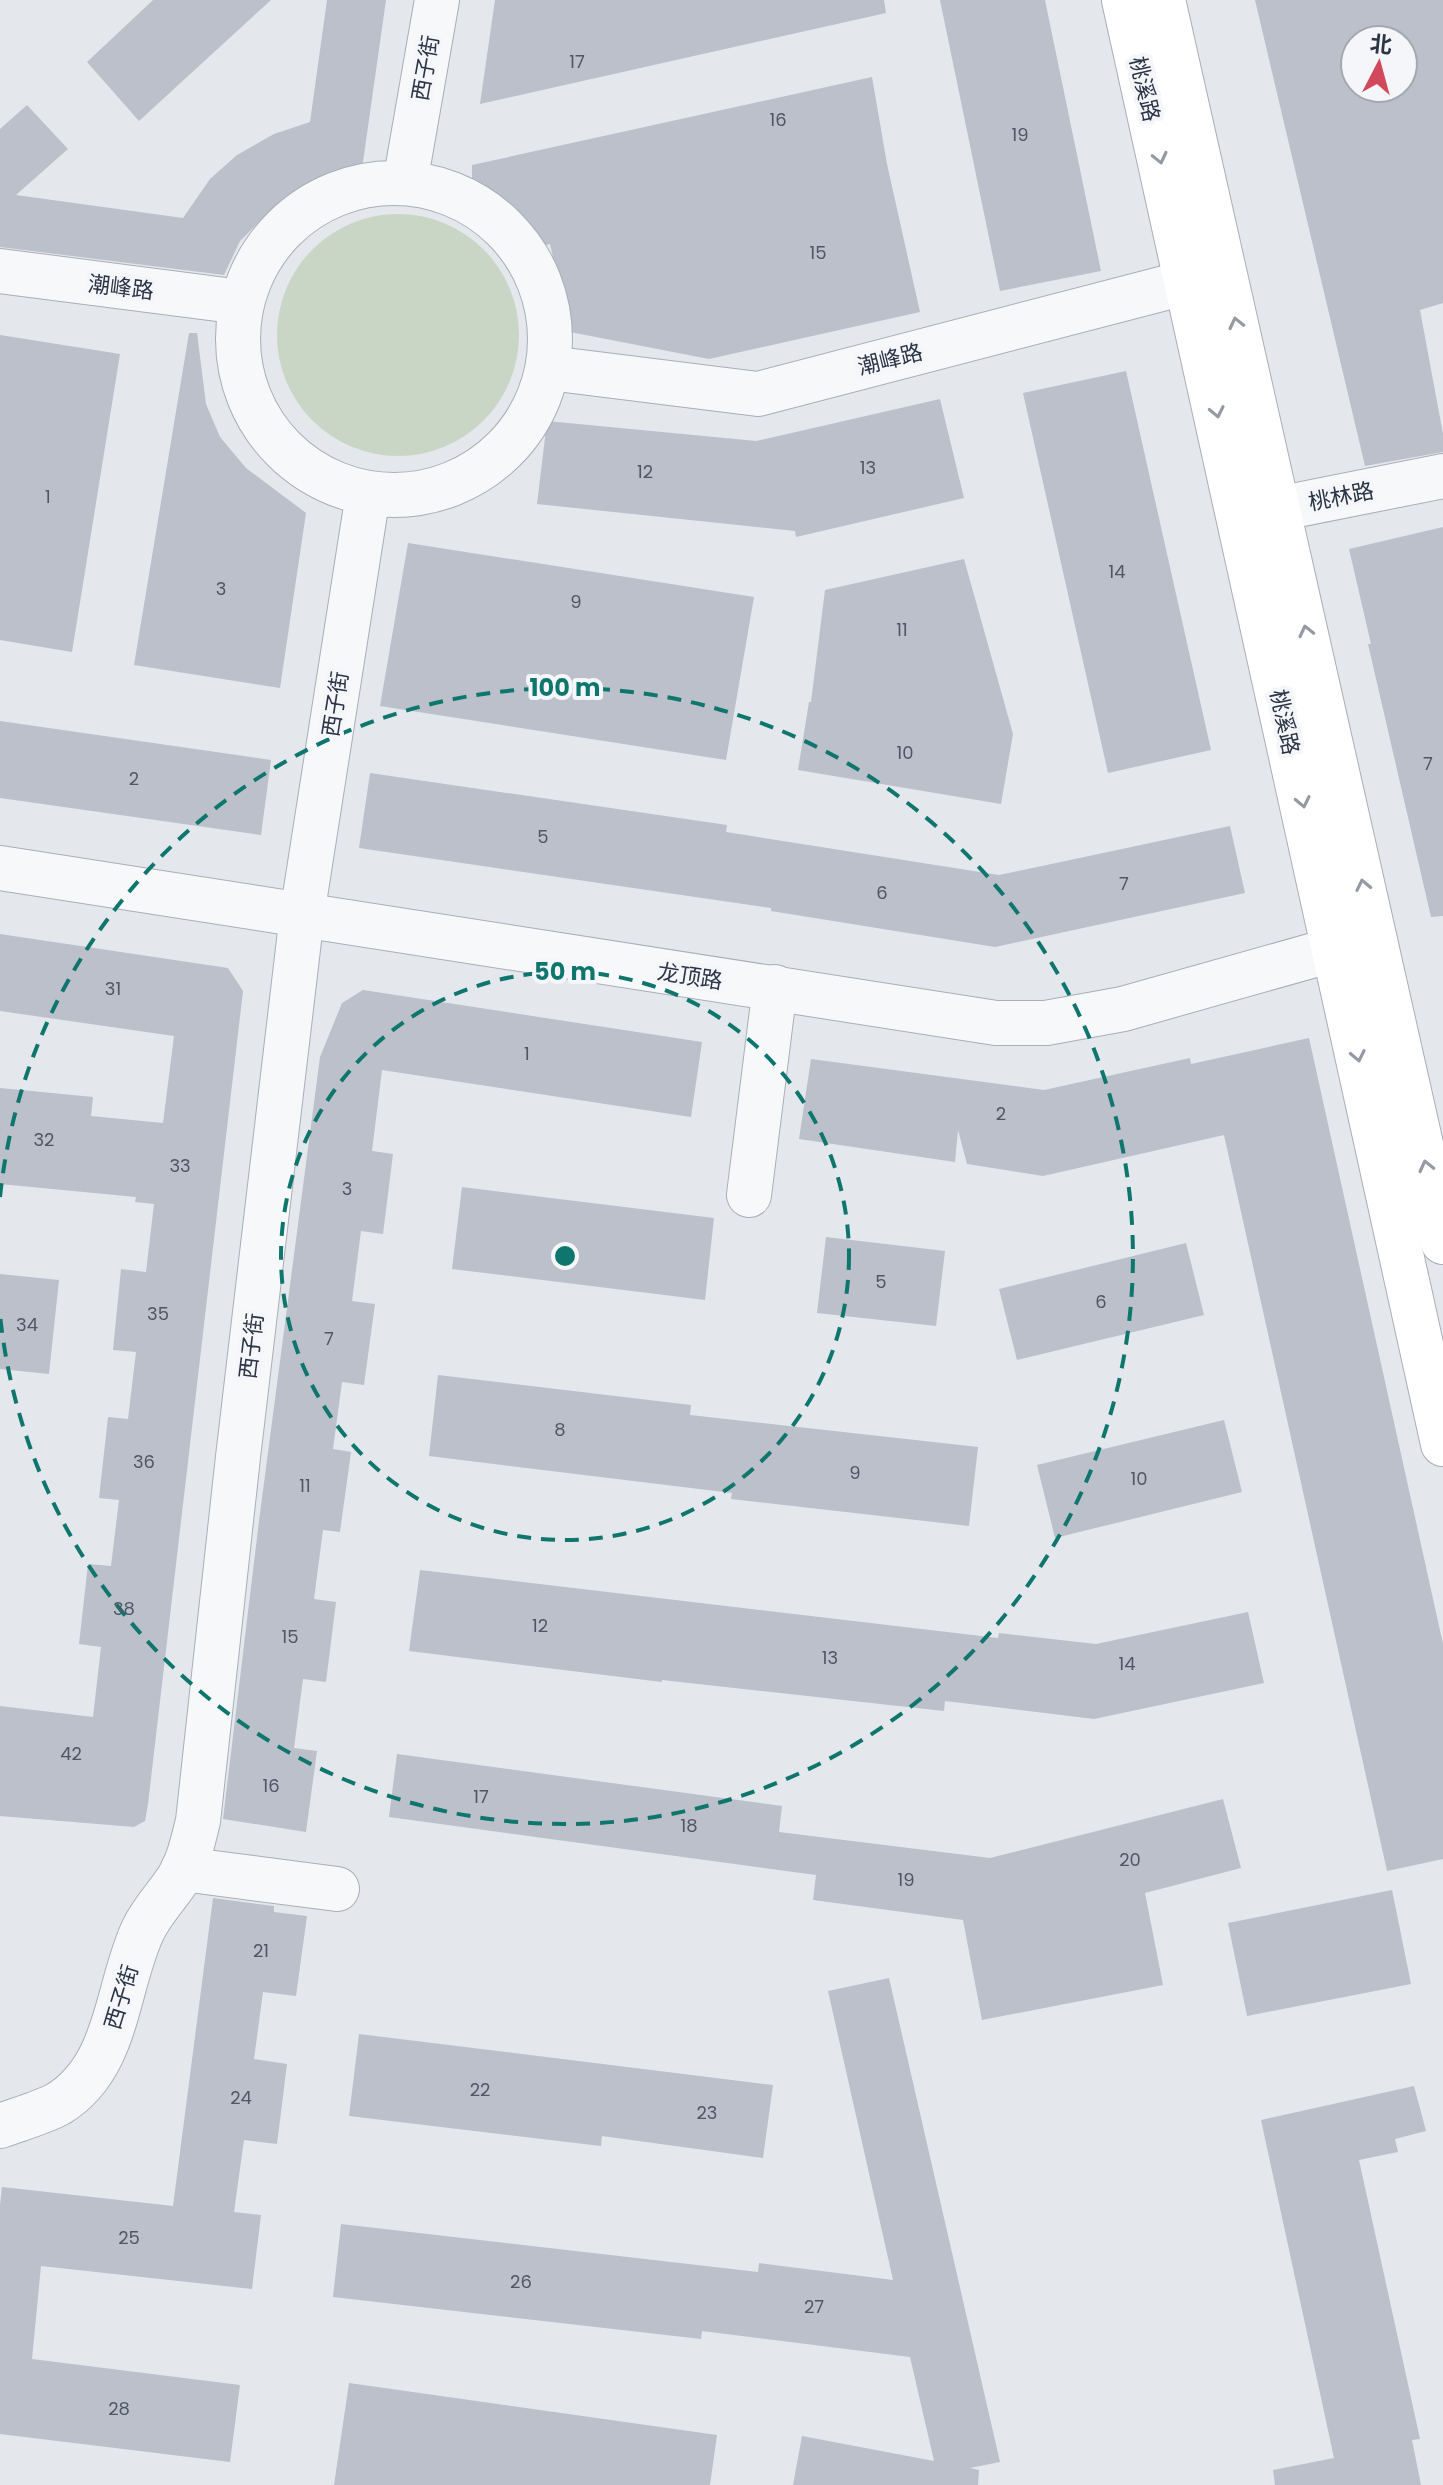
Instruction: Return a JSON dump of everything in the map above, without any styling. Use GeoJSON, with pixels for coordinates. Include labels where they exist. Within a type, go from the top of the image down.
{"type":"FeatureCollection","features":[{"type":"Feature","properties":{"kind":"street","name":"西子街"},"geometry":{"type":"LineString","coordinates":[[405,183],[437,0]]}},
{"type":"Feature","properties":{"kind":"street","name":"桃溪路"},"geometry":{"type":"LineString","coordinates":[[1124,0],[1206,276]]}},
{"type":"Feature","properties":{"kind":"street","name":"桃溪路"},"geometry":{"type":"LineString","coordinates":[[1163,0],[1206,276],[1355,944],[1443,1444]]}},
{"type":"Feature","properties":{"kind":"street"},"geometry":{"type":"LineString","coordinates":[[405,183],[456,195],[501,224],[533,265],[550,315],[549,368],[533,413],[504,452],[464,480],[417,494],[368,494],[320,477],[279,446],[251,403],[238,353],[241,302],[257,262],[284,227],[320,201],[361,186],[405,183]]}},
{"type":"Feature","properties":{"kind":"street","name":"潮峰路"},"geometry":{"type":"LineString","coordinates":[[0,271],[241,302]]}},
{"type":"Feature","properties":{"kind":"street","name":"潮峰路"},"geometry":{"type":"LineString","coordinates":[[549,368],[758,394],[1206,276]]}},
{"type":"Feature","properties":{"kind":"street","name":"桃林路"},"geometry":{"type":"LineString","coordinates":[[1259,513],[1443,476]]}},
{"type":"Feature","properties":{"kind":"street","name":"西子街"},"geometry":{"type":"LineString","coordinates":[[0,2126],[56,2105],[76,2089],[97,2063],[110,2035],[135,1951],[144,1930],[183,1869],[198,1821],[302,915],[368,494]]}},
{"type":"Feature","properties":{"kind":"street","name":"龙顶路"},"geometry":{"type":"LineString","coordinates":[[0,868],[996,1023],[1046,1023],[1123,1009],[1355,944]]}},
{"type":"Feature","properties":{"kind":"street","name":"桃溪路"},"geometry":{"type":"LineString","coordinates":[[1355,944],[1443,1242]]}},
{"type":"Feature","properties":{"kind":"street"},"geometry":{"type":"LineString","coordinates":[[749,1195],[775,987]]}},
{"type":"Feature","properties":{"kind":"street"},"geometry":{"type":"LineString","coordinates":[[183,1869],[337,1889]]}},
{"type":"Feature","properties":{"kind":"green space"},"geometry":{"type":"Polygon","coordinates":[[[398,214],[422,216],[444,223],[484,249],[510,289],[517,311],[517,359],[510,381],[484,421],[444,447],[422,454],[398,456],[374,454],[352,447],[312,421],[286,381],[279,359],[277,335],[279,311],[286,289],[312,249],[352,223],[374,216],[398,214]]]}},
{"type":"Feature","properties":{"kind":"building"},"geometry":{"type":"Polygon","coordinates":[[[153,0],[271,0],[139,121],[87,62],[153,0]]]}},
{"type":"Feature","properties":{"kind":"building"},"geometry":{"type":"Polygon","coordinates":[[[327,0],[386,0],[362,169],[292,197],[265,216],[240,241],[224,275],[0,247],[0,129],[27,105],[68,149],[16,195],[183,218],[210,179],[237,155],[274,134],[310,122],[327,0]]]}},
{"type":"Feature","properties":{"kind":"building"},"geometry":{"type":"Polygon","coordinates":[[[495,0],[884,0],[886,13],[480,104],[495,0]]]}},
{"type":"Feature","properties":{"kind":"building"},"geometry":{"type":"Polygon","coordinates":[[[940,0],[1045,0],[1101,271],[1000,291],[940,0]]]}},
{"type":"Feature","properties":{"kind":"building"},"geometry":{"type":"Polygon","coordinates":[[[1255,0],[1443,0],[1443,303],[1420,310],[1443,434],[1443,452],[1365,466],[1255,0]]]}},
{"type":"Feature","properties":{"kind":"building"},"geometry":{"type":"Polygon","coordinates":[[[872,77],[887,164],[920,312],[709,359],[570,332],[550,244],[534,248],[511,216],[472,190],[472,165],[872,77]]]}},
{"type":"Feature","properties":{"kind":"building"},"geometry":{"type":"Polygon","coordinates":[[[189,333],[197,333],[206,404],[220,437],[246,468],[306,513],[280,688],[134,665],[189,333]]]}},
{"type":"Feature","properties":{"kind":"building"},"geometry":{"type":"Polygon","coordinates":[[[0,335],[120,354],[72,652],[0,640],[0,335]]]}},
{"type":"Feature","properties":{"kind":"building"},"geometry":{"type":"Polygon","coordinates":[[[1126,371],[1211,750],[1108,773],[1023,393],[1126,371]]]}},
{"type":"Feature","properties":{"kind":"building"},"geometry":{"type":"Polygon","coordinates":[[[940,399],[964,498],[796,537],[795,531],[537,504],[547,421],[756,441],[940,399]]]}},
{"type":"Feature","properties":{"kind":"building"},"geometry":{"type":"Polygon","coordinates":[[[1443,527],[1443,916],[1431,917],[1349,549],[1443,527]]]}},
{"type":"Feature","properties":{"kind":"building"},"geometry":{"type":"Polygon","coordinates":[[[408,543],[754,597],[726,760],[380,706],[408,543]]]}},
{"type":"Feature","properties":{"kind":"building"},"geometry":{"type":"Polygon","coordinates":[[[964,559],[1013,734],[1001,804],[798,770],[811,702],[825,590],[964,559]]]}},
{"type":"Feature","properties":{"kind":"building"},"geometry":{"type":"Polygon","coordinates":[[[0,721],[271,760],[261,835],[0,798],[0,721]]]}},
{"type":"Feature","properties":{"kind":"building"},"geometry":{"type":"Polygon","coordinates":[[[370,773],[727,825],[726,832],[999,875],[1230,826],[1245,893],[995,947],[771,911],[771,908],[359,848],[370,773]]]}},
{"type":"Feature","properties":{"kind":"building"},"geometry":{"type":"Polygon","coordinates":[[[0,934],[228,968],[243,991],[148,1804],[145,1821],[134,1827],[0,1816],[0,1706],[93,1717],[101,1647],[79,1644],[88,1564],[111,1566],[119,1500],[99,1498],[108,1417],[128,1419],[136,1352],[113,1350],[121,1269],[146,1272],[154,1204],[135,1202],[136,1197],[0,1184],[0,1088],[93,1097],[91,1116],[163,1123],[174,1036],[0,1011],[0,934]]]}},
{"type":"Feature","properties":{"kind":"building"},"geometry":{"type":"Polygon","coordinates":[[[363,990],[702,1042],[691,1117],[382,1070],[372,1151],[393,1154],[383,1234],[361,1231],[352,1301],[375,1304],[364,1385],[342,1382],[333,1449],[351,1452],[340,1532],[323,1530],[314,1599],[336,1602],[326,1682],[303,1679],[294,1748],[317,1751],[306,1832],[223,1819],[320,1057],[342,1003],[363,990]]]}},
{"type":"Feature","properties":{"kind":"building"},"geometry":{"type":"Polygon","coordinates":[[[1309,1038],[1443,1644],[1443,1859],[1387,1871],[1224,1135],[1043,1176],[967,1164],[958,1130],[955,1162],[799,1139],[811,1059],[1044,1090],[1190,1058],[1191,1064],[1309,1038]]]}},
{"type":"Feature","properties":{"kind":"building"},"geometry":{"type":"Polygon","coordinates":[[[462,1187],[714,1218],[705,1300],[452,1269],[462,1187]]]}},
{"type":"Feature","properties":{"kind":"building"},"geometry":{"type":"Polygon","coordinates":[[[826,1237],[945,1251],[936,1326],[817,1313],[826,1237]]]}},
{"type":"Feature","properties":{"kind":"building"},"geometry":{"type":"Polygon","coordinates":[[[1186,1243],[1204,1315],[1017,1360],[999,1289],[1186,1243]]]}},
{"type":"Feature","properties":{"kind":"building"},"geometry":{"type":"Polygon","coordinates":[[[0,1274],[59,1280],[49,1374],[0,1369],[0,1274]]]}},
{"type":"Feature","properties":{"kind":"building"},"geometry":{"type":"Polygon","coordinates":[[[438,1375],[691,1405],[690,1415],[978,1447],[969,1526],[731,1499],[732,1493],[429,1456],[438,1375]]]}},
{"type":"Feature","properties":{"kind":"building"},"geometry":{"type":"Polygon","coordinates":[[[1224,1420],[1242,1492],[1055,1538],[1037,1465],[1224,1420]]]}},
{"type":"Feature","properties":{"kind":"building"},"geometry":{"type":"Polygon","coordinates":[[[420,1570],[998,1638],[999,1633],[1096,1644],[1248,1612],[1264,1683],[1094,1719],[945,1701],[944,1711],[662,1682],[409,1651],[420,1570]]]}},
{"type":"Feature","properties":{"kind":"building"},"geometry":{"type":"Polygon","coordinates":[[[397,1754],[782,1806],[779,1832],[990,1858],[1223,1799],[1241,1868],[1145,1893],[1163,1985],[982,2020],[963,1920],[813,1900],[816,1875],[389,1817],[397,1754]]]}},
{"type":"Feature","properties":{"kind":"building"},"geometry":{"type":"Polygon","coordinates":[[[1392,1890],[1411,1984],[1247,2016],[1228,1923],[1392,1890]]]}},
{"type":"Feature","properties":{"kind":"building"},"geometry":{"type":"Polygon","coordinates":[[[213,1898],[274,1906],[274,1912],[307,1916],[296,1996],[263,1992],[254,2059],[287,2064],[277,2144],[244,2140],[234,2212],[261,2215],[252,2289],[41,2266],[32,2359],[240,2385],[230,2462],[0,2434],[2,2187],[173,2206],[213,1898]]]}},
{"type":"Feature","properties":{"kind":"building"},"geometry":{"type":"Polygon","coordinates":[[[889,1978],[1000,2462],[970,2468],[979,2470],[978,2485],[793,2485],[802,2436],[934,2461],[910,2357],[702,2331],[701,2339],[333,2297],[341,2224],[758,2272],[759,2263],[893,2280],[828,1991],[889,1978]]]}},
{"type":"Feature","properties":{"kind":"building"},"geometry":{"type":"Polygon","coordinates":[[[359,2034],[773,2085],[763,2158],[602,2136],[601,2146],[349,2116],[359,2034]]]}},
{"type":"Feature","properties":{"kind":"building"},"geometry":{"type":"Polygon","coordinates":[[[1414,2086],[1426,2131],[1395,2139],[1398,2152],[1359,2160],[1420,2439],[1412,2440],[1421,2485],[1275,2485],[1273,2470],[1334,2458],[1261,2120],[1414,2086]]]}},
{"type":"Feature","properties":{"kind":"building"},"geometry":{"type":"Polygon","coordinates":[[[349,2383],[717,2435],[710,2485],[334,2485],[349,2383]]]}}]}
